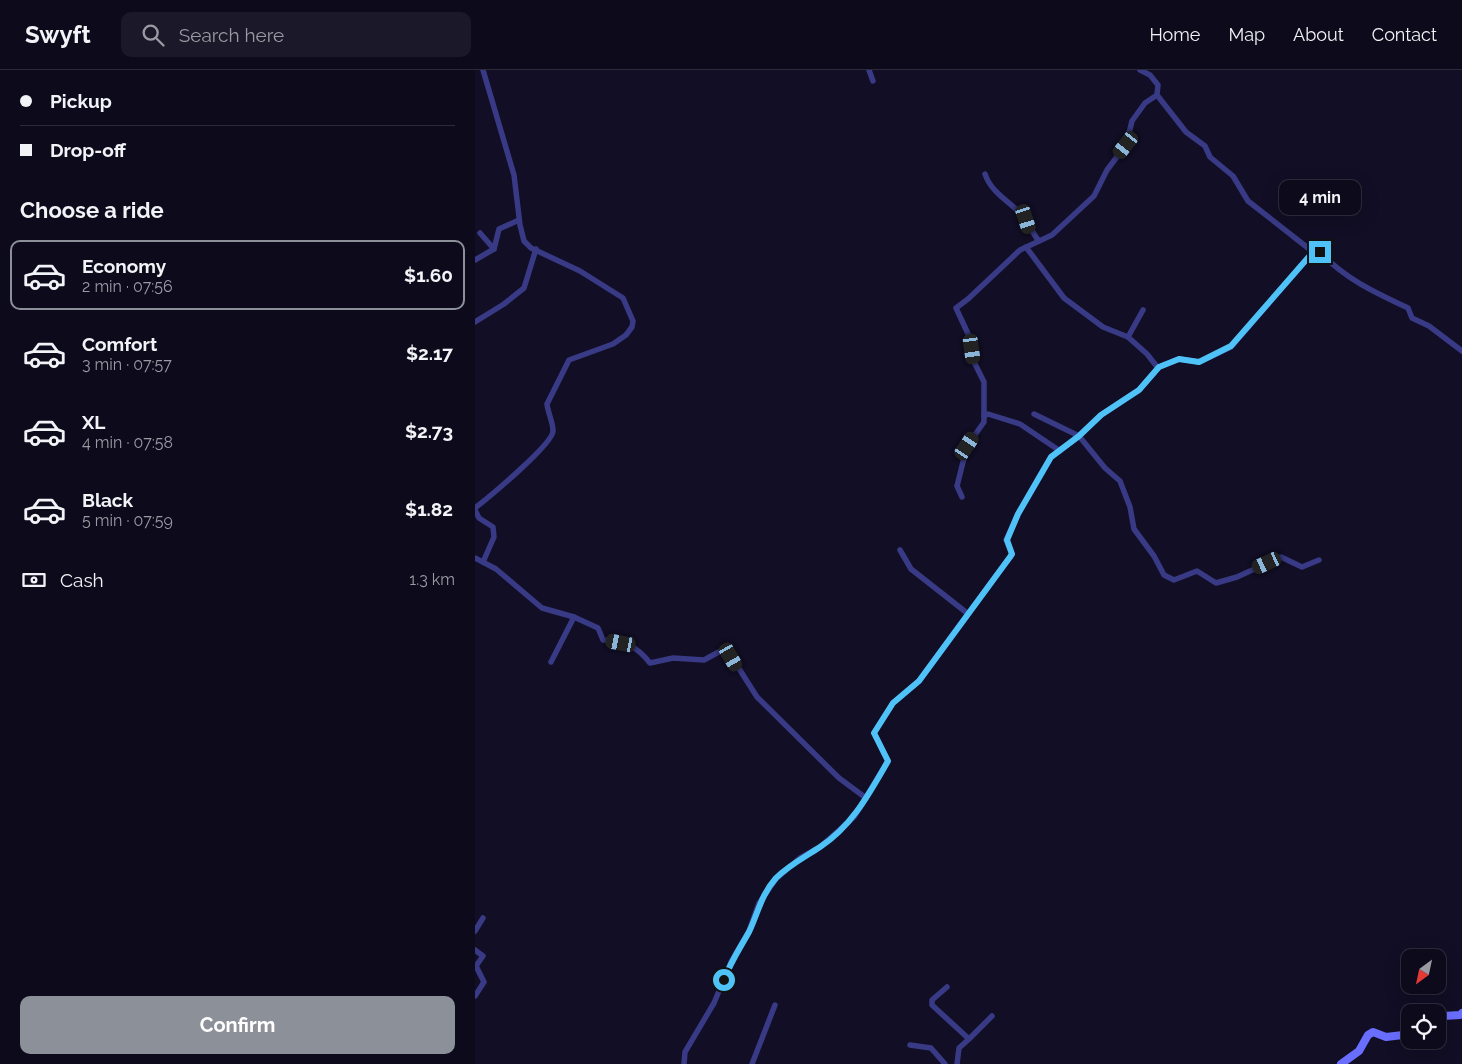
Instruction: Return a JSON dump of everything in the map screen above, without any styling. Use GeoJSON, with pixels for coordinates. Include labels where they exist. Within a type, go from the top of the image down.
{"type":"FeatureCollection","features":[{"type":"Feature","properties":{"kind":"street"},"geometry":{"type":"LineString","coordinates":[[483,70],[514,175],[519,220],[524,240],[531,248],[580,271],[623,298],[633,320],[633,324],[626,335],[613,344],[569,360],[547,404],[553,431],[551,437],[529,462],[475,509],[479,518],[493,527],[495,537],[483,562]]}},
{"type":"Feature","properties":{"kind":"street"},"geometry":{"type":"LineString","coordinates":[[869,70],[873,81]]}},
{"type":"Feature","properties":{"kind":"street"},"geometry":{"type":"LineString","coordinates":[[962,497],[957,486],[967,446],[984,422],[984,382],[973,360],[970,338],[956,308],[969,299],[1020,250],[1052,235],[1094,196],[1107,170],[1126,145],[1132,122],[1145,104],[1157,94],[1158,85],[1151,73],[1140,70]]}},
{"type":"Feature","properties":{"kind":"street"},"geometry":{"type":"LineString","coordinates":[[1157,94],[1187,132],[1205,146],[1210,157],[1233,176],[1248,201],[1271,221],[1313,252],[1320,252],[1336,270],[1369,290],[1408,308],[1412,318],[1429,326],[1462,352]]}},
{"type":"Feature","properties":{"kind":"street"},"geometry":{"type":"LineString","coordinates":[[985,174],[987,183],[1026,219],[1030,232],[1039,241]]}},
{"type":"Feature","properties":{"kind":"street"},"geometry":{"type":"LineString","coordinates":[[475,260],[494,249],[499,229],[519,220]]}},
{"type":"Feature","properties":{"kind":"street"},"geometry":{"type":"LineString","coordinates":[[480,233],[494,249]]}},
{"type":"Feature","properties":{"kind":"street"},"geometry":{"type":"LineString","coordinates":[[1026,247],[1064,298],[1103,327],[1128,337],[1147,354],[1158,368]]}},
{"type":"Feature","properties":{"kind":"street"},"geometry":{"type":"LineString","coordinates":[[475,322],[504,304],[524,288],[536,249]]}},
{"type":"Feature","properties":{"kind":"street"},"geometry":{"type":"LineString","coordinates":[[684,1064],[685,1052],[714,1002],[731,962],[749,931],[759,903],[776,879],[800,858],[821,847],[854,817],[888,761],[874,733],[893,703],[919,681],[1012,554],[1007,540],[1018,514],[1051,457],[1079,436],[1101,415],[1139,390],[1158,368],[1179,359],[1199,362],[1231,346],[1313,252]]}},
{"type":"Feature","properties":{"kind":"street"},"geometry":{"type":"LineString","coordinates":[[1128,337],[1143,310]]}},
{"type":"Feature","properties":{"kind":"street"},"geometry":{"type":"LineString","coordinates":[[984,416],[988,414],[1020,424],[1060,451]]}},
{"type":"Feature","properties":{"kind":"street"},"geometry":{"type":"LineString","coordinates":[[1034,414],[1079,436],[1105,468],[1120,481],[1131,507],[1134,528],[1154,556],[1164,575],[1174,580],[1197,571],[1216,583],[1237,577],[1281,557],[1302,567],[1319,560]]}},
{"type":"Feature","properties":{"kind":"street"},"geometry":{"type":"LineString","coordinates":[[900,550],[911,569],[967,613]]}},
{"type":"Feature","properties":{"kind":"street"},"geometry":{"type":"LineString","coordinates":[[475,558],[496,570],[542,608],[574,617],[598,628],[603,640],[632,645],[642,652],[650,663],[673,658],[704,660],[726,648],[757,698],[839,778],[866,798]]}},
{"type":"Feature","properties":{"kind":"street"},"geometry":{"type":"LineString","coordinates":[[551,662],[574,617]]}},
{"type":"Feature","properties":{"kind":"street"},"geometry":{"type":"LineString","coordinates":[[475,930],[483,918]]}},
{"type":"Feature","properties":{"kind":"street"},"geometry":{"type":"LineString","coordinates":[[475,950],[483,956],[476,966],[484,982],[475,996]]}},
{"type":"Feature","properties":{"kind":"street"},"geometry":{"type":"LineString","coordinates":[[947,987],[932,1000],[932,1005],[969,1039]]}},
{"type":"Feature","properties":{"kind":"street"},"geometry":{"type":"LineString","coordinates":[[752,1064],[775,1005]]}},
{"type":"Feature","properties":{"kind":"street"},"geometry":{"type":"LineString","coordinates":[[1446,1016],[1460,1015],[1462,1013]]}},
{"type":"Feature","properties":{"kind":"street"},"geometry":{"type":"LineString","coordinates":[[957,1064],[959,1048],[992,1016]]}},
{"type":"Feature","properties":{"kind":"street"},"geometry":{"type":"LineString","coordinates":[[1341,1064],[1359,1051],[1368,1035],[1373,1032],[1386,1037],[1401,1035]]}},
{"type":"Feature","properties":{"kind":"street"},"geometry":{"type":"LineString","coordinates":[[910,1045],[931,1048],[945,1064]]}},
{"type":"Feature","properties":{"kind":"route"},"geometry":{"type":"LineString","coordinates":[[724,980],[731,962],[749,931],[759,903],[776,879],[800,858],[821,847],[854,817],[866,798],[888,761],[874,733],[893,703],[919,681],[985,588],[1012,554],[1007,540],[1018,514],[1051,457],[1079,436],[1101,415],[1139,390],[1159,367],[1179,359],[1199,362],[1231,346],[1276,297],[1313,252],[1320,252]]}}]}
